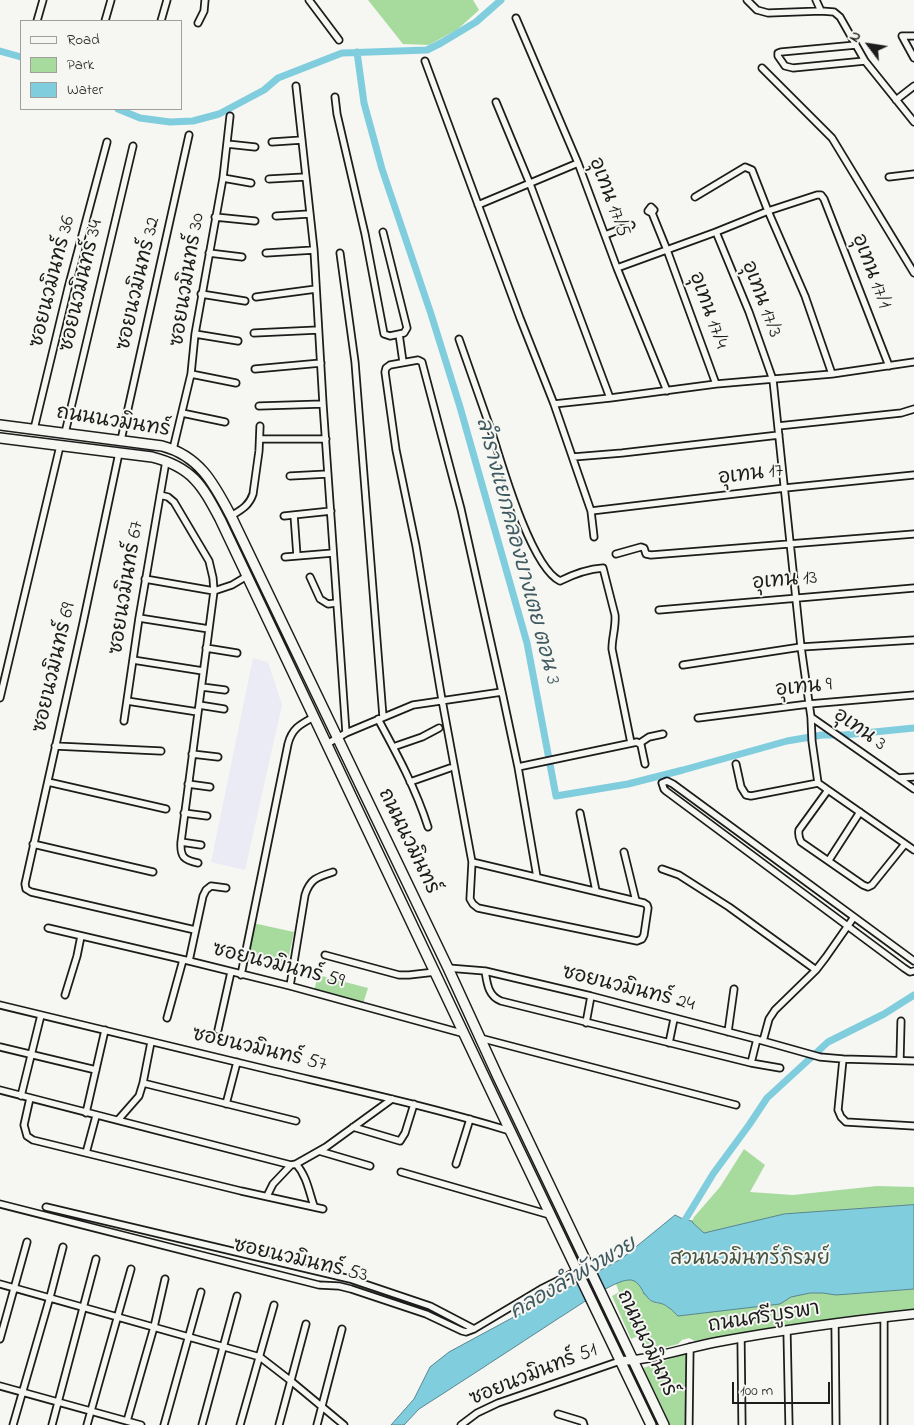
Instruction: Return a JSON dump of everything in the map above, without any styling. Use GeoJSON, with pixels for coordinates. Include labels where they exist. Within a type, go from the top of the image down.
{"type":"FeatureCollection","features":[{"type":"Feature","properties":{"kind":"main road","name":"ถนนนวมินทร์"},"geometry":{"type":"LineString","coordinates":[[0,426],[121,440],[173,449],[194,461],[216,488],[342,736],[480,1038],[664,1425]]}},
{"type":"Feature","properties":{"kind":"main road","name":"ถนนนวมินทร์"},"geometry":{"type":"LineString","coordinates":[[0,438],[152,457],[176,465],[196,479],[204,489],[220,519],[651,1425]]}},
{"type":"Feature","properties":{"kind":"main road"},"geometry":{"type":"LineString","coordinates":[[435,972],[448,968]]}},
{"type":"Feature","properties":{"kind":"street"},"geometry":{"type":"LineString","coordinates":[[37,20],[43,0]]}},
{"type":"Feature","properties":{"kind":"street"},"geometry":{"type":"LineString","coordinates":[[105,20],[112,0]]}},
{"type":"Feature","properties":{"kind":"street"},"geometry":{"type":"LineString","coordinates":[[161,20],[168,0]]}},
{"type":"Feature","properties":{"kind":"street"},"geometry":{"type":"LineString","coordinates":[[198,23],[204,11],[205,0]]}},
{"type":"Feature","properties":{"kind":"street"},"geometry":{"type":"LineString","coordinates":[[309,0],[339,40]]}},
{"type":"Feature","properties":{"kind":"street"},"geometry":{"type":"LineString","coordinates":[[747,0],[757,10],[768,13],[821,11],[837,14],[865,62],[914,122]]}},
{"type":"Feature","properties":{"kind":"street"},"geometry":{"type":"LineString","coordinates":[[816,0],[821,11]]}},
{"type":"Feature","properties":{"kind":"street","name":"อุเทน 17/5"},"geometry":{"type":"LineString","coordinates":[[516,18],[578,163],[617,268],[667,391]]}},
{"type":"Feature","properties":{"kind":"street"},"geometry":{"type":"LineString","coordinates":[[914,36],[902,36],[914,58]]}},
{"type":"Feature","properties":{"kind":"street"},"geometry":{"type":"LineString","coordinates":[[856,45],[780,52],[778,56],[785,66],[792,68],[865,62]]}},
{"type":"Feature","properties":{"kind":"street"},"geometry":{"type":"LineString","coordinates":[[426,61],[573,457],[591,511],[594,536]]}},
{"type":"Feature","properties":{"kind":"street"},"geometry":{"type":"LineString","coordinates":[[762,68],[832,138],[914,273]]}},
{"type":"Feature","properties":{"kind":"street"},"geometry":{"type":"LineString","coordinates":[[296,86],[314,250],[331,511],[342,736]]}},
{"type":"Feature","properties":{"kind":"street"},"geometry":{"type":"LineString","coordinates":[[896,100],[914,86]]}},
{"type":"Feature","properties":{"kind":"street"},"geometry":{"type":"LineString","coordinates":[[335,97],[366,234],[384,334],[390,336],[404,334],[407,328],[383,232]]}},
{"type":"Feature","properties":{"kind":"street"},"geometry":{"type":"LineString","coordinates":[[496,102],[530,184],[610,398]]}},
{"type":"Feature","properties":{"kind":"street","name":"ซอยนวมินทร์ 30"},"geometry":{"type":"LineString","coordinates":[[173,449],[191,374],[201,294],[223,178],[230,116]]}},
{"type":"Feature","properties":{"kind":"street","name":"ซอยนวมินทร์ 32"},"geometry":{"type":"LineString","coordinates":[[121,440],[189,135]]}},
{"type":"Feature","properties":{"kind":"street"},"geometry":{"type":"LineString","coordinates":[[272,142],[302,140]]}},
{"type":"Feature","properties":{"kind":"street","name":"ซอยนวมินทร์ 36"},"geometry":{"type":"LineString","coordinates":[[34,430],[68,288],[107,142]]}},
{"type":"Feature","properties":{"kind":"street"},"geometry":{"type":"LineString","coordinates":[[227,144],[255,147]]}},
{"type":"Feature","properties":{"kind":"street","name":"ซอยนวมินทร์ 34"},"geometry":{"type":"LineString","coordinates":[[65,433],[133,146]]}},
{"type":"Feature","properties":{"kind":"street"},"geometry":{"type":"LineString","coordinates":[[478,205],[578,163]]}},
{"type":"Feature","properties":{"kind":"street"},"geometry":{"type":"LineString","coordinates":[[695,197],[745,167],[752,170],[805,296],[832,374]]}},
{"type":"Feature","properties":{"kind":"street"},"geometry":{"type":"LineString","coordinates":[[889,178],[914,174]]}},
{"type":"Feature","properties":{"kind":"street"},"geometry":{"type":"LineString","coordinates":[[269,179],[305,177]]}},
{"type":"Feature","properties":{"kind":"street"},"geometry":{"type":"LineString","coordinates":[[223,178],[251,183]]}},
{"type":"Feature","properties":{"kind":"street","name":"อุเทน 17/1"},"geometry":{"type":"LineString","coordinates":[[768,211],[821,195],[889,366]]}},
{"type":"Feature","properties":{"kind":"street"},"geometry":{"type":"LineString","coordinates":[[617,268],[768,211]]}},
{"type":"Feature","properties":{"kind":"street","name":"อุเทน 17/4"},"geometry":{"type":"LineString","coordinates":[[652,213],[716,384]]}},
{"type":"Feature","properties":{"kind":"street"},"geometry":{"type":"LineString","coordinates":[[276,216],[309,214]]}},
{"type":"Feature","properties":{"kind":"street"},"geometry":{"type":"LineString","coordinates":[[215,217],[255,221]]}},
{"type":"Feature","properties":{"kind":"street"},"geometry":{"type":"LineString","coordinates":[[605,235],[631,225]]}},
{"type":"Feature","properties":{"kind":"street","name":"อุเทน 17/3"},"geometry":{"type":"LineString","coordinates":[[716,232],[749,312],[773,380],[801,647],[818,783]]}},
{"type":"Feature","properties":{"kind":"street"},"geometry":{"type":"LineString","coordinates":[[266,253],[314,250]]}},
{"type":"Feature","properties":{"kind":"street"},"geometry":{"type":"LineString","coordinates":[[209,253],[242,257]]}},
{"type":"Feature","properties":{"kind":"street"},"geometry":{"type":"LineString","coordinates":[[340,253],[355,362],[381,718],[428,827]]}},
{"type":"Feature","properties":{"kind":"street"},"geometry":{"type":"LineString","coordinates":[[256,297],[316,289]]}},
{"type":"Feature","properties":{"kind":"street"},"geometry":{"type":"LineString","coordinates":[[201,294],[245,301]]}},
{"type":"Feature","properties":{"kind":"street"},"geometry":{"type":"LineString","coordinates":[[254,333],[318,330]]}},
{"type":"Feature","properties":{"kind":"street"},"geometry":{"type":"LineString","coordinates":[[195,334],[238,341]]}},
{"type":"Feature","properties":{"kind":"street"},"geometry":{"type":"LineString","coordinates":[[398,334],[403,362]]}},
{"type":"Feature","properties":{"kind":"street"},"geometry":{"type":"LineString","coordinates":[[459,339],[516,507],[541,560],[555,578],[560,581],[591,568],[603,568],[615,615],[616,622],[612,649],[630,743]]}},
{"type":"Feature","properties":{"kind":"street"},"geometry":{"type":"LineString","coordinates":[[472,862],[644,903],[648,908],[644,935],[642,939],[637,940],[478,908],[470,899],[472,862],[416,546],[396,450],[385,372],[386,368],[390,365],[418,360],[422,362],[461,509],[518,767],[537,877]]}},
{"type":"Feature","properties":{"kind":"street"},"geometry":{"type":"LineString","coordinates":[[554,404],[716,384],[832,374],[914,362]]}},
{"type":"Feature","properties":{"kind":"street"},"geometry":{"type":"LineString","coordinates":[[255,369],[321,363]]}},
{"type":"Feature","properties":{"kind":"street"},"geometry":{"type":"LineString","coordinates":[[191,374],[236,383]]}},
{"type":"Feature","properties":{"kind":"street"},"geometry":{"type":"LineString","coordinates":[[259,406],[323,404]]}},
{"type":"Feature","properties":{"kind":"street"},"geometry":{"type":"LineString","coordinates":[[778,426],[901,413],[914,409]]}},
{"type":"Feature","properties":{"kind":"street"},"geometry":{"type":"LineString","coordinates":[[182,413],[224,422]]}},
{"type":"Feature","properties":{"kind":"street"},"geometry":{"type":"LineString","coordinates":[[231,516],[247,506],[251,501],[260,439],[260,426]]}},
{"type":"Feature","properties":{"kind":"street"},"geometry":{"type":"LineString","coordinates":[[573,457],[779,435]]}},
{"type":"Feature","properties":{"kind":"street"},"geometry":{"type":"LineString","coordinates":[[260,439],[326,439]]}},
{"type":"Feature","properties":{"kind":"street"},"geometry":{"type":"LineString","coordinates":[[0,698],[60,446]]}},
{"type":"Feature","properties":{"kind":"street","name":"ซอยนวมินทร์ 69"},"geometry":{"type":"LineString","coordinates":[[119,453],[25,884],[26,889],[40,894],[196,930]]}},
{"type":"Feature","properties":{"kind":"street","name":"ซอยนวมินทร์ 67"},"geometry":{"type":"LineString","coordinates":[[124,721],[145,579],[166,461]]}},
{"type":"Feature","properties":{"kind":"street"},"geometry":{"type":"LineString","coordinates":[[290,476],[328,474]]}},
{"type":"Feature","properties":{"kind":"street","name":"อุเทน 17"},"geometry":{"type":"LineString","coordinates":[[591,511],[914,475]]}},
{"type":"Feature","properties":{"kind":"street"},"geometry":{"type":"LineString","coordinates":[[160,495],[168,497],[174,502],[209,561],[213,578],[214,590],[180,850],[183,857],[188,861],[198,863]]}},
{"type":"Feature","properties":{"kind":"street"},"geometry":{"type":"LineString","coordinates":[[284,516],[331,511]]}},
{"type":"Feature","properties":{"kind":"street"},"geometry":{"type":"LineString","coordinates":[[294,515],[297,556]]}},
{"type":"Feature","properties":{"kind":"street"},"geometry":{"type":"LineString","coordinates":[[616,554],[641,547],[644,548],[646,554],[652,555],[914,534]]}},
{"type":"Feature","properties":{"kind":"street"},"geometry":{"type":"LineString","coordinates":[[285,557],[333,553]]}},
{"type":"Feature","properties":{"kind":"street"},"geometry":{"type":"LineString","coordinates":[[145,579],[214,590],[232,586],[247,576]]}},
{"type":"Feature","properties":{"kind":"street"},"geometry":{"type":"LineString","coordinates":[[310,577],[320,600],[328,604],[336,603]]}},
{"type":"Feature","properties":{"kind":"street","name":"อุเทน 13"},"geometry":{"type":"LineString","coordinates":[[659,610],[914,588]]}},
{"type":"Feature","properties":{"kind":"street"},"geometry":{"type":"LineString","coordinates":[[139,618],[209,629]]}},
{"type":"Feature","properties":{"kind":"street"},"geometry":{"type":"LineString","coordinates":[[683,665],[801,647],[914,640]]}},
{"type":"Feature","properties":{"kind":"street"},"geometry":{"type":"LineString","coordinates":[[206,648],[237,653]]}},
{"type":"Feature","properties":{"kind":"street"},"geometry":{"type":"LineString","coordinates":[[133,660],[203,671]]}},
{"type":"Feature","properties":{"kind":"street"},"geometry":{"type":"LineString","coordinates":[[202,687],[225,690]]}},
{"type":"Feature","properties":{"kind":"street"},"geometry":{"type":"LineString","coordinates":[[327,744],[412,705],[502,692]]}},
{"type":"Feature","properties":{"kind":"street","name":"อุเทน 9"},"geometry":{"type":"LineString","coordinates":[[698,718],[809,704],[914,695]]}},
{"type":"Feature","properties":{"kind":"street"},"geometry":{"type":"LineString","coordinates":[[127,701],[198,712]]}},
{"type":"Feature","properties":{"kind":"street"},"geometry":{"type":"LineString","coordinates":[[199,705],[224,709]]}},
{"type":"Feature","properties":{"kind":"street","name":"อุเทน 3"},"geometry":{"type":"LineString","coordinates":[[811,717],[914,789]]}},
{"type":"Feature","properties":{"kind":"street"},"geometry":{"type":"LineString","coordinates":[[241,975],[289,737],[304,722],[314,718]]}},
{"type":"Feature","properties":{"kind":"street"},"geometry":{"type":"LineString","coordinates":[[393,748],[439,728]]}},
{"type":"Feature","properties":{"kind":"street"},"geometry":{"type":"LineString","coordinates":[[518,767],[630,743],[640,743],[649,737],[663,734]]}},
{"type":"Feature","properties":{"kind":"street"},"geometry":{"type":"LineString","coordinates":[[640,743],[645,764]]}},
{"type":"Feature","properties":{"kind":"street"},"geometry":{"type":"LineString","coordinates":[[55,746],[161,751]]}},
{"type":"Feature","properties":{"kind":"street"},"geometry":{"type":"LineString","coordinates":[[192,754],[218,757]]}},
{"type":"Feature","properties":{"kind":"street"},"geometry":{"type":"LineString","coordinates":[[736,764],[741,787],[746,795],[750,796],[818,783],[914,850]]}},
{"type":"Feature","properties":{"kind":"street"},"geometry":{"type":"LineString","coordinates":[[410,782],[450,768]]}},
{"type":"Feature","properties":{"kind":"street"},"geometry":{"type":"LineString","coordinates":[[898,778],[914,777]]}},
{"type":"Feature","properties":{"kind":"street"},"geometry":{"type":"LineString","coordinates":[[914,961],[673,784],[667,780],[662,783],[666,791],[904,968],[910,972],[914,971]]}},
{"type":"Feature","properties":{"kind":"street"},"geometry":{"type":"LineString","coordinates":[[48,782],[166,809]]}},
{"type":"Feature","properties":{"kind":"street"},"geometry":{"type":"LineString","coordinates":[[188,784],[210,787]]}},
{"type":"Feature","properties":{"kind":"street"},"geometry":{"type":"LineString","coordinates":[[828,790],[798,834],[801,842],[863,886],[868,887],[872,885],[905,844]]}},
{"type":"Feature","properties":{"kind":"street"},"geometry":{"type":"LineString","coordinates":[[828,860],[860,812]]}},
{"type":"Feature","properties":{"kind":"street"},"geometry":{"type":"LineString","coordinates":[[184,813],[207,816]]}},
{"type":"Feature","properties":{"kind":"street"},"geometry":{"type":"LineString","coordinates":[[580,813],[596,891]]}},
{"type":"Feature","properties":{"kind":"street"},"geometry":{"type":"LineString","coordinates":[[181,842],[201,845]]}},
{"type":"Feature","properties":{"kind":"street"},"geometry":{"type":"LineString","coordinates":[[33,844],[153,872]]}},
{"type":"Feature","properties":{"kind":"street"},"geometry":{"type":"LineString","coordinates":[[624,852],[636,901]]}},
{"type":"Feature","properties":{"kind":"street"},"geometry":{"type":"LineString","coordinates":[[662,869],[679,876],[729,906],[816,970]]}},
{"type":"Feature","properties":{"kind":"street"},"geometry":{"type":"LineString","coordinates":[[290,986],[305,895],[308,887],[313,880],[333,872]]}},
{"type":"Feature","properties":{"kind":"street"},"geometry":{"type":"LineString","coordinates":[[167,1018],[196,930],[203,896],[210,886],[226,888]]}},
{"type":"Feature","properties":{"kind":"street"},"geometry":{"type":"LineString","coordinates":[[750,1063],[769,1019],[775,1010],[816,970],[854,917]]}},
{"type":"Feature","properties":{"kind":"street","name":"ซอยนวมินทร์ 59"},"geometry":{"type":"LineString","coordinates":[[48,928],[290,986],[465,1034]]}},
{"type":"Feature","properties":{"kind":"street"},"geometry":{"type":"LineString","coordinates":[[65,995],[81,936]]}},
{"type":"Feature","properties":{"kind":"street"},"geometry":{"type":"LineString","coordinates":[[325,955],[399,975],[435,972]]}},
{"type":"Feature","properties":{"kind":"street","name":"ซอยนวมินทร์ 24"},"geometry":{"type":"LineString","coordinates":[[448,968],[485,971],[591,996],[826,1058],[914,1061]]}},
{"type":"Feature","properties":{"kind":"street"},"geometry":{"type":"LineString","coordinates":[[485,971],[488,986],[495,999],[750,1063],[780,1068]]}},
{"type":"Feature","properties":{"kind":"street"},"geometry":{"type":"LineString","coordinates":[[218,1030],[231,972]]}},
{"type":"Feature","properties":{"kind":"street"},"geometry":{"type":"LineString","coordinates":[[728,1032],[734,989]]}},
{"type":"Feature","properties":{"kind":"street"},"geometry":{"type":"LineString","coordinates":[[586,1023],[591,996]]}},
{"type":"Feature","properties":{"kind":"street","name":"ซอยนวมินทร์ 57"},"geometry":{"type":"LineString","coordinates":[[0,1005],[414,1104],[510,1131]]}},
{"type":"Feature","properties":{"kind":"street"},"geometry":{"type":"LineString","coordinates":[[21,1096],[42,1015]]}},
{"type":"Feature","properties":{"kind":"street"},"geometry":{"type":"LineString","coordinates":[[669,1043],[674,1018]]}},
{"type":"Feature","properties":{"kind":"street"},"geometry":{"type":"LineString","coordinates":[[900,1060],[901,1021]]}},
{"type":"Feature","properties":{"kind":"street"},"geometry":{"type":"LineString","coordinates":[[86,1113],[105,1030]]}},
{"type":"Feature","properties":{"kind":"street"},"geometry":{"type":"LineString","coordinates":[[480,1038],[736,1106]]}},
{"type":"Feature","properties":{"kind":"street"},"geometry":{"type":"LineString","coordinates":[[118,1120],[137,1099],[143,1084],[151,1042]]}},
{"type":"Feature","properties":{"kind":"street"},"geometry":{"type":"LineString","coordinates":[[0,1047],[96,1070]]}},
{"type":"Feature","properties":{"kind":"street"},"geometry":{"type":"LineString","coordinates":[[843,1059],[838,1110],[846,1122],[914,1126]]}},
{"type":"Feature","properties":{"kind":"street"},"geometry":{"type":"LineString","coordinates":[[226,1104],[237,1062]]}},
{"type":"Feature","properties":{"kind":"street"},"geometry":{"type":"LineString","coordinates":[[143,1084],[296,1121]]}},
{"type":"Feature","properties":{"kind":"street"},"geometry":{"type":"LineString","coordinates":[[0,1090],[96,1116],[294,1164],[300,1168],[314,1206]]}},
{"type":"Feature","properties":{"kind":"street"},"geometry":{"type":"LineString","coordinates":[[30,1098],[24,1125],[26,1136],[33,1140],[242,1191],[323,1208]]}},
{"type":"Feature","properties":{"kind":"street"},"geometry":{"type":"LineString","coordinates":[[267,1196],[273,1184],[294,1164],[319,1151],[392,1099]]}},
{"type":"Feature","properties":{"kind":"street"},"geometry":{"type":"LineString","coordinates":[[354,1127],[400,1141],[405,1133],[414,1104]]}},
{"type":"Feature","properties":{"kind":"street"},"geometry":{"type":"LineString","coordinates":[[86,1153],[96,1116]]}},
{"type":"Feature","properties":{"kind":"street"},"geometry":{"type":"LineString","coordinates":[[456,1164],[470,1119]]}},
{"type":"Feature","properties":{"kind":"street"},"geometry":{"type":"LineString","coordinates":[[319,1151],[370,1166]]}},
{"type":"Feature","properties":{"kind":"street"},"geometry":{"type":"LineString","coordinates":[[401,1172],[551,1216]]}},
{"type":"Feature","properties":{"kind":"street","name":"ซอยนวมินทร์ 53"},"geometry":{"type":"LineString","coordinates":[[0,1204],[319,1285],[351,1289],[426,1314],[462,1331],[466,1332],[474,1329]]}},
{"type":"Feature","properties":{"kind":"street"},"geometry":{"type":"LineString","coordinates":[[46,1207],[350,1279],[430,1306],[474,1329],[542,1289],[579,1275]]}},
{"type":"Feature","properties":{"kind":"street"},"geometry":{"type":"LineString","coordinates":[[0,1339],[27,1242]]}},
{"type":"Feature","properties":{"kind":"street"},"geometry":{"type":"LineString","coordinates":[[13,1425],[50,1297],[62,1247]]}},
{"type":"Feature","properties":{"kind":"street"},"geometry":{"type":"LineString","coordinates":[[52,1425],[96,1259]]}},
{"type":"Feature","properties":{"kind":"street"},"geometry":{"type":"LineString","coordinates":[[87,1425],[131,1269]]}},
{"type":"Feature","properties":{"kind":"street"},"geometry":{"type":"LineString","coordinates":[[129,1423],[165,1280]]}},
{"type":"Feature","properties":{"kind":"street"},"geometry":{"type":"LineString","coordinates":[[0,1284],[260,1358],[291,1380],[344,1425]]}},
{"type":"Feature","properties":{"kind":"street"},"geometry":{"type":"LineString","coordinates":[[164,1425],[201,1292]]}},
{"type":"Feature","properties":{"kind":"street"},"geometry":{"type":"LineString","coordinates":[[202,1425],[237,1296]]}},
{"type":"Feature","properties":{"kind":"street"},"geometry":{"type":"LineString","coordinates":[[240,1425],[274,1305]]}},
{"type":"Feature","properties":{"kind":"street","name":"ถนนศรีบูรพา"},"geometry":{"type":"LineString","coordinates":[[620,1361],[741,1338],[914,1314]]}},
{"type":"Feature","properties":{"kind":"street"},"geometry":{"type":"LineString","coordinates":[[884,1317],[884,1425]]}},
{"type":"Feature","properties":{"kind":"street"},"geometry":{"type":"LineString","coordinates":[[279,1425],[306,1324]]}},
{"type":"Feature","properties":{"kind":"street"},"geometry":{"type":"LineString","coordinates":[[835,1324],[836,1425]]}},
{"type":"Feature","properties":{"kind":"street"},"geometry":{"type":"LineString","coordinates":[[317,1425],[342,1329]]}},
{"type":"Feature","properties":{"kind":"street"},"geometry":{"type":"LineString","coordinates":[[787,1331],[790,1425]]}},
{"type":"Feature","properties":{"kind":"street"},"geometry":{"type":"LineString","coordinates":[[741,1338],[742,1425]]}},
{"type":"Feature","properties":{"kind":"street"},"geometry":{"type":"LineString","coordinates":[[689,1425],[690,1347]]}},
{"type":"Feature","properties":{"kind":"street","name":"ซอยนวมินทร์ 51"},"geometry":{"type":"LineString","coordinates":[[462,1425],[477,1413],[498,1403],[620,1361]]}},
{"type":"Feature","properties":{"kind":"street"},"geometry":{"type":"LineString","coordinates":[[0,1386],[141,1425]]}},
{"type":"Feature","properties":{"kind":"street"},"geometry":{"type":"LineString","coordinates":[[558,1414],[581,1420],[584,1425]]}},
{"type":"Feature","properties":{"kind":"shaded area"},"geometry":{"type":"Polygon","coordinates":[[[253,658],[268,662],[282,705],[245,870],[211,862],[253,658]]]}},
{"type":"Feature","properties":{"kind":"green space"},"geometry":{"type":"Polygon","coordinates":[[[368,0],[473,0],[479,10],[458,29],[429,45],[403,44],[368,0]]]}},
{"type":"Feature","properties":{"kind":"green space"},"geometry":{"type":"Polygon","coordinates":[[[253,923],[294,932],[287,965],[246,955],[253,923]]]}},
{"type":"Feature","properties":{"kind":"green space"},"geometry":{"type":"Polygon","coordinates":[[[318,975],[368,988],[363,1004],[314,991],[318,975]]]}},
{"type":"Feature","properties":{"kind":"green space","name":"สวนนวมินทร์ภิรมย์"},"geometry":{"type":"Polygon","coordinates":[[[744,1149],[765,1165],[750,1192],[793,1195],[877,1186],[914,1187],[914,1311],[804,1324],[695,1341],[689,1338],[682,1340],[678,1344],[651,1351],[638,1336],[631,1339],[612,1296],[619,1292],[616,1284],[618,1281],[631,1279],[692,1221],[720,1187],[744,1149]]]}},
{"type":"Feature","properties":{"kind":"green space"},"geometry":{"type":"Polygon","coordinates":[[[688,1353],[687,1425],[670,1425],[643,1368],[688,1353]]]}},
{"type":"Feature","properties":{"kind":"water"},"geometry":{"type":"Polygon","coordinates":[[[914,1205],[914,1289],[836,1295],[810,1293],[791,1297],[780,1304],[678,1316],[665,1305],[653,1302],[634,1281],[622,1281],[584,1302],[419,1409],[404,1425],[391,1425],[414,1399],[430,1367],[449,1352],[621,1259],[675,1215],[692,1221],[704,1233],[784,1214],[914,1205]]]}},
{"type":"Feature","properties":{"kind":"waterway"},"geometry":{"type":"LineString","coordinates":[[120,110],[140,118],[170,122],[193,121],[219,114],[264,90],[278,78],[342,53],[427,50],[476,22],[501,0]]}},
{"type":"Feature","properties":{"kind":"waterway"},"geometry":{"type":"LineString","coordinates":[[0,51],[20,57]]}},
{"type":"Feature","properties":{"kind":"waterway","name":"ลำรางแยกคลองบางเตย ตอน 3"},"geometry":{"type":"LineString","coordinates":[[357,52],[364,103],[382,169],[460,407],[527,643],[556,796],[628,784],[787,741],[822,735],[844,735],[914,728]]}},
{"type":"Feature","properties":{"kind":"waterway"},"geometry":{"type":"LineString","coordinates":[[679,1227],[713,1174],[767,1098],[828,1042],[884,1014],[914,995]]}},
{"type":"Feature","properties":{"kind":"water label","name":"คลองลำพังพวย"},"geometry":{"type":"Point","coordinates":[574,1280]}}]}
